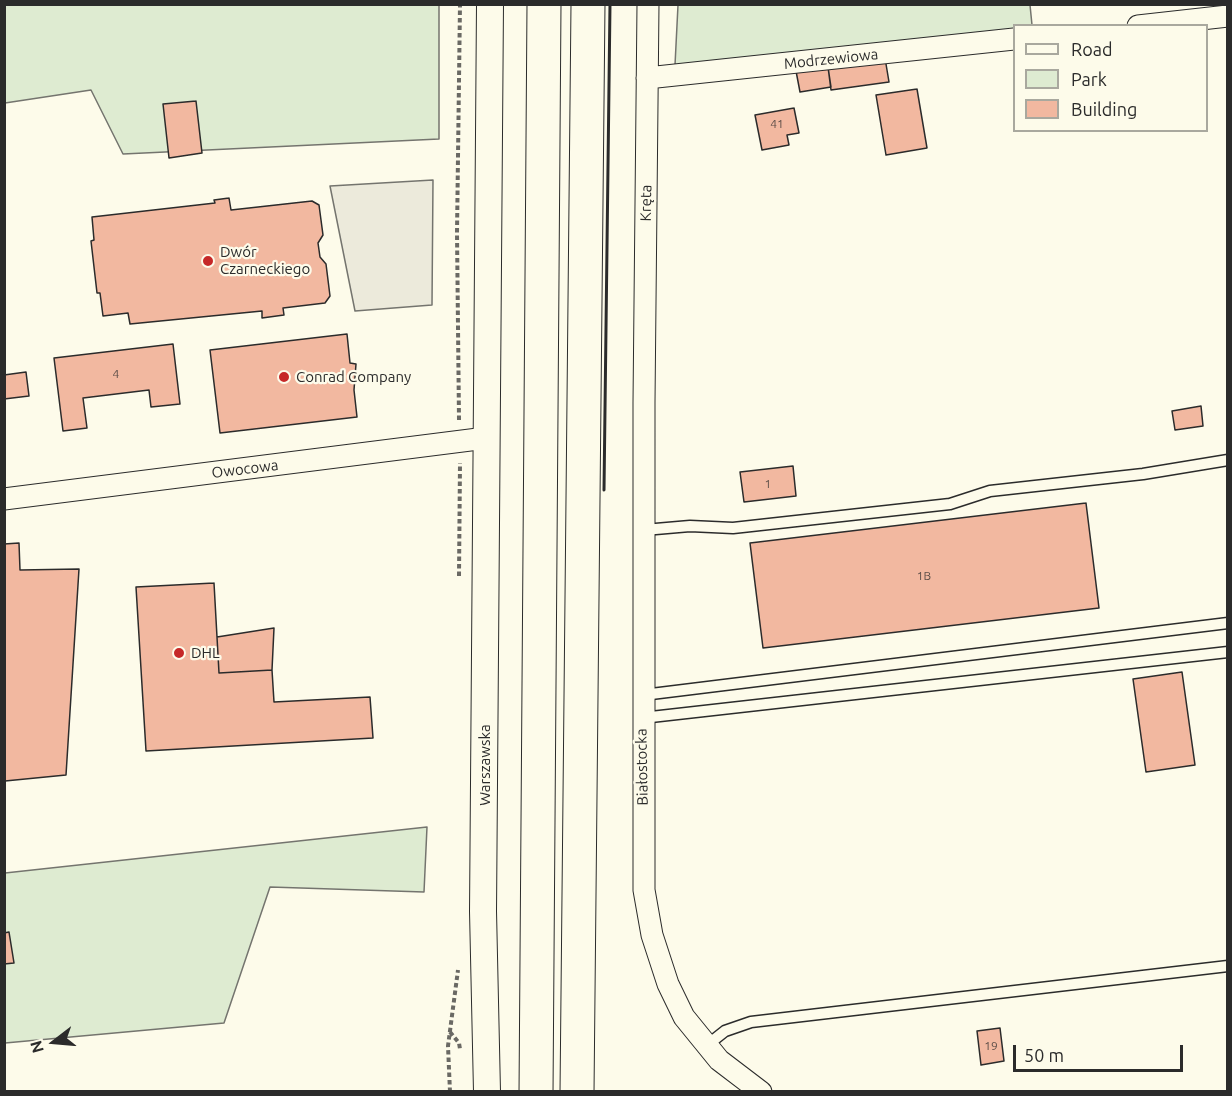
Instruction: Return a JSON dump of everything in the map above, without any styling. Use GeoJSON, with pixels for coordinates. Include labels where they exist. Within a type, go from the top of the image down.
{"type":"FeatureCollection","features":[{"type":"Feature","properties":{"kind":"highway"},"geometry":{"type":"LineString","coordinates":[[536,1092],[544,4]]}},
{"type":"Feature","properties":{"kind":"highway"},"geometry":{"type":"LineString","coordinates":[[577,1092],[588,4]]}},
{"type":"Feature","properties":{"kind":"street","name":"Warszawska"},"geometry":{"type":"LineString","coordinates":[[488,1092],[483,911],[490,4]]}},
{"type":"Feature","properties":{"kind":"street","name":"Kręta"},"geometry":{"type":"LineString","coordinates":[[644,402],[648,4]]}},
{"type":"Feature","properties":{"kind":"street"},"geometry":{"type":"LineString","coordinates":[[1156,24],[1227,16]]}},
{"type":"Feature","properties":{"kind":"street","name":"Modrzewiowa"},"geometry":{"type":"LineString","coordinates":[[647,78],[1013,39]]}},
{"type":"Feature","properties":{"kind":"street","name":"Białostocka"},"geometry":{"type":"LineString","coordinates":[[644,402],[642,718],[644,890],[652,935],[668,984],[684,1017],[706,1046],[760,1092]]}},
{"type":"Feature","properties":{"kind":"street","name":"Owocowa"},"geometry":{"type":"LineString","coordinates":[[4,499],[486,438]]}},
{"type":"Feature","properties":{"kind":"lane"},"geometry":{"type":"LineString","coordinates":[[644,530],[690,526],[733,528],[950,504],[990,491],[1143,474],[1227,460]]}},
{"type":"Feature","properties":{"kind":"lane"},"geometry":{"type":"LineString","coordinates":[[643,695],[1227,623]]}},
{"type":"Feature","properties":{"kind":"lane"},"geometry":{"type":"LineString","coordinates":[[642,718],[1227,652]]}},
{"type":"Feature","properties":{"kind":"lane"},"geometry":{"type":"LineString","coordinates":[[706,1046],[725,1031],[751,1022],[1227,966]]}},
{"type":"Feature","properties":{"kind":"path"},"geometry":{"type":"LineString","coordinates":[[459,585],[460,442],[457,233],[460,4]]}},
{"type":"Feature","properties":{"kind":"path"},"geometry":{"type":"LineString","coordinates":[[450,1092],[450,1032],[459,964]]}},
{"type":"Feature","properties":{"kind":"path"},"geometry":{"type":"LineString","coordinates":[[450,1032],[459,1043],[460,1053]]}},
{"type":"Feature","properties":{"kind":"green space"},"geometry":{"type":"Polygon","coordinates":[[[5,5],[439,5],[439,139],[123,154],[91,90],[5,103],[5,5]]]}},
{"type":"Feature","properties":{"kind":"green space"},"geometry":{"type":"Polygon","coordinates":[[[678,5],[1030,5],[1032,24],[1013,24],[1013,36],[675,65],[678,5]]]}},
{"type":"Feature","properties":{"kind":"green space"},"geometry":{"type":"Polygon","coordinates":[[[427,827],[424,892],[270,887],[224,1023],[5,1043],[5,873],[427,827]]]}},
{"type":"Feature","properties":{"kind":"shaded area"},"geometry":{"type":"Polygon","coordinates":[[[433,180],[432,305],[355,311],[330,186],[433,180]]]}},
{"type":"Feature","properties":{"kind":"building"},"geometry":{"type":"Polygon","coordinates":[[[885,58],[889,82],[831,90],[828,67],[885,58]]]}},
{"type":"Feature","properties":{"kind":"building"},"geometry":{"type":"Polygon","coordinates":[[[828,67],[831,87],[800,92],[796,71],[828,67]]]}},
{"type":"Feature","properties":{"kind":"building"},"geometry":{"type":"Polygon","coordinates":[[[917,89],[927,148],[886,155],[876,95],[917,89]]]}},
{"type":"Feature","properties":{"kind":"building"},"geometry":{"type":"Polygon","coordinates":[[[196,101],[202,153],[169,158],[163,104],[196,101]]]}},
{"type":"Feature","properties":{"kind":"building"},"geometry":{"type":"Polygon","coordinates":[[[794,108],[799,133],[787,135],[789,145],[762,150],[755,115],[794,108]]]}},
{"type":"Feature","properties":{"kind":"building","name":"Dwór Czarneckiego"},"geometry":{"type":"Polygon","coordinates":[[[229,198],[231,210],[312,201],[319,205],[323,235],[318,243],[320,257],[326,264],[330,296],[325,303],[283,308],[284,315],[262,318],[262,311],[130,324],[128,313],[103,316],[100,293],[97,293],[91,241],[94,240],[92,217],[215,203],[214,200],[229,198]]]}},
{"type":"Feature","properties":{"kind":"building","name":"Conrad Company"},"geometry":{"type":"Polygon","coordinates":[[[347,334],[350,363],[356,364],[354,390],[357,417],[220,433],[210,350],[347,334]]]}},
{"type":"Feature","properties":{"kind":"building"},"geometry":{"type":"Polygon","coordinates":[[[173,344],[180,404],[151,407],[149,390],[83,398],[87,428],[63,431],[54,358],[173,344]]]}},
{"type":"Feature","properties":{"kind":"building"},"geometry":{"type":"Polygon","coordinates":[[[26,372],[29,396],[4,399],[4,375],[26,372]]]}},
{"type":"Feature","properties":{"kind":"building"},"geometry":{"type":"Polygon","coordinates":[[[1201,406],[1203,426],[1175,430],[1172,411],[1201,406]]]}},
{"type":"Feature","properties":{"kind":"building"},"geometry":{"type":"Polygon","coordinates":[[[793,466],[796,496],[744,502],[740,472],[793,466]]]}},
{"type":"Feature","properties":{"kind":"building"},"geometry":{"type":"Polygon","coordinates":[[[1086,503],[1099,608],[763,648],[750,543],[1086,503]]]}},
{"type":"Feature","properties":{"kind":"building"},"geometry":{"type":"Polygon","coordinates":[[[19,543],[20,570],[79,569],[66,775],[5,781],[4,544],[19,543]]]}},
{"type":"Feature","properties":{"kind":"building","name":"DHL"},"geometry":{"type":"Polygon","coordinates":[[[214,583],[219,673],[272,670],[274,702],[370,697],[373,738],[146,751],[136,587],[214,583]]]}},
{"type":"Feature","properties":{"kind":"building"},"geometry":{"type":"Polygon","coordinates":[[[274,628],[272,670],[219,673],[217,637],[274,628]]]}},
{"type":"Feature","properties":{"kind":"building"},"geometry":{"type":"Polygon","coordinates":[[[1182,672],[1195,765],[1146,772],[1133,679],[1182,672]]]}},
{"type":"Feature","properties":{"kind":"building"},"geometry":{"type":"Polygon","coordinates":[[[9,932],[14,963],[4,964],[4,933],[9,932]]]}},
{"type":"Feature","properties":{"kind":"building"},"geometry":{"type":"Polygon","coordinates":[[[1000,1028],[1004,1061],[981,1065],[977,1031],[1000,1028]]]}},
{"type":"Feature","properties":{"kind":"wall"},"geometry":{"type":"LineString","coordinates":[[604,490],[610,4]]}},
{"type":"Feature","properties":{"kind":"place","name":"Dwór Czarneckiego"},"geometry":{"type":"Point","coordinates":[208,261]}},
{"type":"Feature","properties":{"kind":"place","name":"Conrad Company"},"geometry":{"type":"Point","coordinates":[284,377]}},
{"type":"Feature","properties":{"kind":"place","name":"DHL"},"geometry":{"type":"Point","coordinates":[179,653]}}]}
